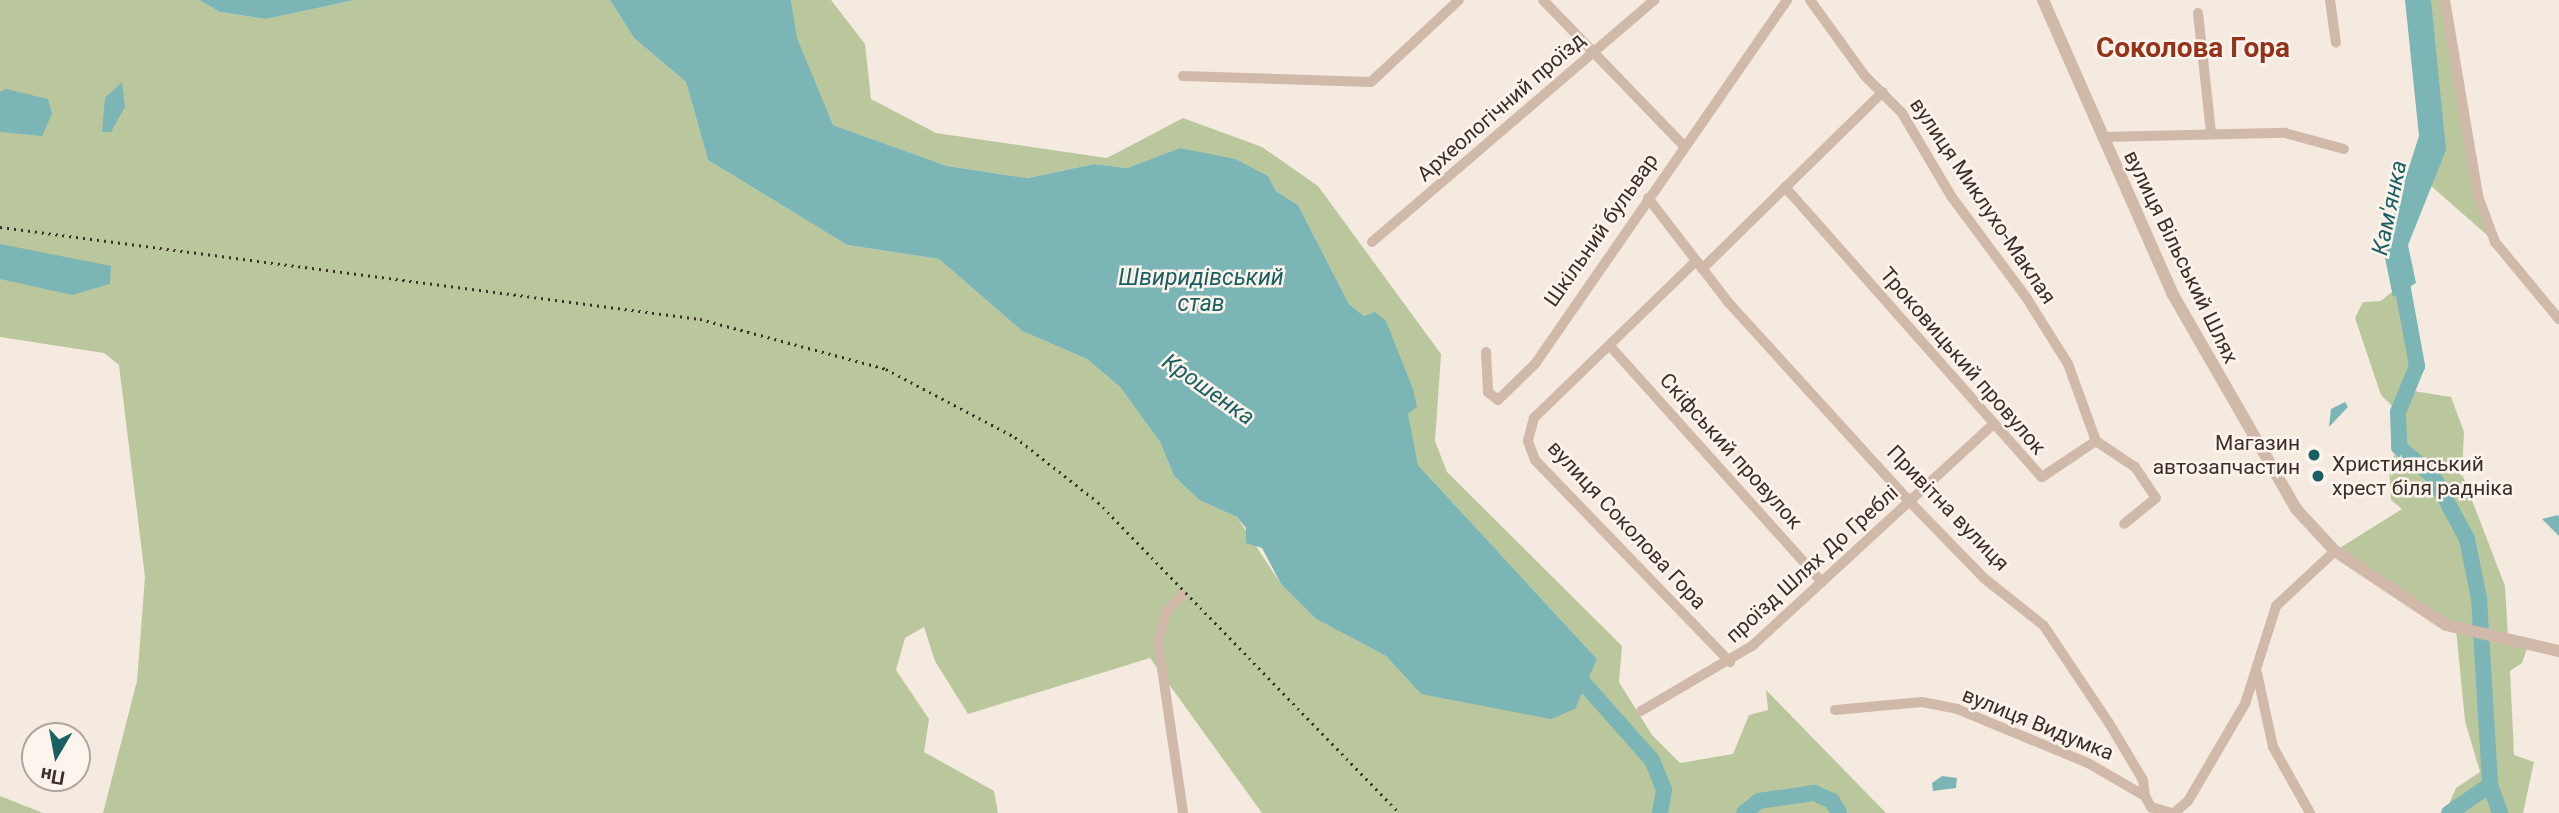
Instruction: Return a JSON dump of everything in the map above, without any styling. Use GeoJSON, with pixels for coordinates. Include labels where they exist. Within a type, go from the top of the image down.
{"type":"FeatureCollection","features":[{"type":"Feature","properties":{"kind":"street"},"geometry":{"type":"LineString","coordinates":[[1183,76],[1371,82],[1459,0]]}},
{"type":"Feature","properties":{"kind":"street"},"geometry":{"type":"LineString","coordinates":[[1543,0],[1685,147]]}},
{"type":"Feature","properties":{"kind":"street","name":"Археологічний проїзд"},"geometry":{"type":"LineString","coordinates":[[1372,242],[1654,0]]}},
{"type":"Feature","properties":{"kind":"street","name":"Шкільний бульвар"},"geometry":{"type":"LineString","coordinates":[[1486,352],[1488,392],[1498,400],[1535,364],[1648,198],[1685,147],[1697,139],[1787,0]]}},
{"type":"Feature","properties":{"kind":"street","name":"вулиця Миклухо-Маклая"},"geometry":{"type":"LineString","coordinates":[[1810,0],[1883,93],[2068,364],[2096,441]]}},
{"type":"Feature","properties":{"kind":"street","name":"вулиця Вільський Шлях"},"geometry":{"type":"LineString","coordinates":[[2043,0],[2102,137],[2202,351],[2296,509],[2335,551],[2456,629],[2529,640],[2559,651]]}},
{"type":"Feature","properties":{"kind":"street"},"geometry":{"type":"LineString","coordinates":[[2330,0],[2336,43]]}},
{"type":"Feature","properties":{"kind":"street"},"geometry":{"type":"LineString","coordinates":[[2445,0],[2478,196],[2495,242],[2559,319]]}},
{"type":"Feature","properties":{"kind":"street"},"geometry":{"type":"LineString","coordinates":[[2198,13],[2211,133]]}},
{"type":"Feature","properties":{"kind":"street","name":"вулиця Соколова Гора"},"geometry":{"type":"LineString","coordinates":[[1730,662],[1531,450],[1528,427],[1534,418],[1610,346],[1785,187],[1883,93]]}},
{"type":"Feature","properties":{"kind":"street"},"geometry":{"type":"LineString","coordinates":[[2102,137],[2285,133],[2344,149]]}},
{"type":"Feature","properties":{"kind":"street","name":"Троковицький провулок"},"geometry":{"type":"LineString","coordinates":[[1785,187],[1992,425],[2042,477],[2096,441]]}},
{"type":"Feature","properties":{"kind":"street","name":"Привітна вулиця"},"geometry":{"type":"LineString","coordinates":[[1648,198],[1699,265],[1910,502],[1985,579],[2043,626],[2123,746],[2145,796]]}},
{"type":"Feature","properties":{"kind":"street","name":"Скіфський провулок"},"geometry":{"type":"LineString","coordinates":[[1610,346],[1822,582]]}},
{"type":"Feature","properties":{"kind":"street","name":"проїзд Шлях До Греблі"},"geometry":{"type":"LineString","coordinates":[[1642,710],[1730,662],[1822,582],[1992,425]]}},
{"type":"Feature","properties":{"kind":"street"},"geometry":{"type":"LineString","coordinates":[[2096,441],[2135,467],[2157,498],[2124,524]]}},
{"type":"Feature","properties":{"kind":"street","name":"вулиця Видумка"},"geometry":{"type":"LineString","coordinates":[[1835,710],[1922,702],[1957,709],[2088,763],[2145,796],[2151,807],[2173,813],[2188,800],[2257,673],[2276,606],[2335,551]]}},
{"type":"Feature","properties":{"kind":"street"},"geometry":{"type":"LineString","coordinates":[[1182,595],[1166,612],[1158,640],[1183,813]]}},
{"type":"Feature","properties":{"kind":"street"},"geometry":{"type":"LineString","coordinates":[[2257,673],[2273,747],[2310,813]]}},
{"type":"Feature","properties":{"kind":"green space"},"geometry":{"type":"Polygon","coordinates":[[[0,0],[199,0],[220,12],[266,19],[355,0],[610,0],[634,38],[686,82],[708,160],[847,245],[939,259],[1022,331],[1087,359],[1120,387],[1160,442],[1174,476],[1199,500],[1237,517],[1281,584],[1316,619],[1386,656],[1421,694],[1597,659],[1418,465],[1386,321],[1364,316],[1349,304],[1298,205],[1276,191],[1268,176],[1180,148],[1127,168],[1094,164],[1026,178],[947,166],[833,125],[796,38],[791,0],[831,0],[865,44],[871,99],[936,133],[1107,158],[1183,118],[1262,147],[1318,186],[1441,354],[1435,441],[1447,472],[1622,646],[1619,682],[1652,735],[1680,763],[1733,754],[1749,715],[1768,710],[1766,690],[1886,813],[1262,813],[1150,658],[968,714],[935,661],[924,627],[905,638],[896,670],[929,719],[924,752],[994,791],[998,813],[103,813],[137,681],[145,577],[119,365],[104,353],[0,337],[0,0]]]}},
{"type":"Feature","properties":{"kind":"green space"},"geometry":{"type":"Polygon","coordinates":[[[2421,0],[2445,0],[2478,196],[2495,242],[2422,178],[2421,0]]]}},
{"type":"Feature","properties":{"kind":"green space"},"geometry":{"type":"Polygon","coordinates":[[[2399,286],[2413,320],[2417,366],[2407,390],[2451,397],[2464,432],[2462,474],[2505,586],[2508,636],[2530,640],[2522,663],[2510,671],[2514,755],[2534,762],[2523,813],[2445,813],[2456,788],[2480,772],[2465,721],[2456,629],[2335,551],[2402,509],[2391,500],[2389,465],[2399,447],[2398,412],[2381,395],[2355,318],[2363,302],[2381,301],[2399,286]]]}},
{"type":"Feature","properties":{"kind":"green space"},"geometry":{"type":"Polygon","coordinates":[[[0,796],[43,813],[0,813],[0,796]]]}},
{"type":"Feature","properties":{"kind":"water"},"geometry":{"type":"Polygon","coordinates":[[[199,0],[355,0],[266,19],[220,12],[199,0]]]}},
{"type":"Feature","properties":{"kind":"water","name":"Швиридівський став"},"geometry":{"type":"Polygon","coordinates":[[[610,0],[791,0],[797,38],[833,125],[947,166],[1027,178],[1094,164],[1127,168],[1180,148],[1235,159],[1268,176],[1276,191],[1298,205],[1349,304],[1364,316],[1375,312],[1386,321],[1413,389],[1417,407],[1408,414],[1418,465],[1597,659],[1575,709],[1551,719],[1421,694],[1386,656],[1316,619],[1281,584],[1262,548],[1246,543],[1246,528],[1237,517],[1199,500],[1174,476],[1160,442],[1120,387],[1087,359],[1022,331],[939,259],[847,245],[708,160],[686,82],[634,38],[610,0]]]}},
{"type":"Feature","properties":{"kind":"water"},"geometry":{"type":"Polygon","coordinates":[[[2405,0],[2431,0],[2446,150],[2408,245],[2416,283],[2393,297],[2383,248],[2419,136],[2405,0]]]}},
{"type":"Feature","properties":{"kind":"water"},"geometry":{"type":"Polygon","coordinates":[[[122,82],[125,107],[111,132],[102,132],[105,98],[122,82]]]}},
{"type":"Feature","properties":{"kind":"water"},"geometry":{"type":"Polygon","coordinates":[[[6,89],[48,99],[52,114],[42,136],[0,132],[0,92],[6,89]]]}},
{"type":"Feature","properties":{"kind":"water"},"geometry":{"type":"Polygon","coordinates":[[[0,244],[111,266],[110,284],[72,295],[0,279],[0,244]]]}},
{"type":"Feature","properties":{"kind":"water"},"geometry":{"type":"Polygon","coordinates":[[[2345,402],[2348,407],[2329,427],[2331,409],[2345,402]]]}},
{"type":"Feature","properties":{"kind":"water"},"geometry":{"type":"Polygon","coordinates":[[[2558,515],[2559,517],[2559,536],[2542,519],[2558,515]]]}},
{"type":"Feature","properties":{"kind":"water"},"geometry":{"type":"Polygon","coordinates":[[[1942,776],[1957,778],[1956,788],[1933,791],[1932,783],[1942,776]]]}},
{"type":"Feature","properties":{"kind":"waterway","name":"Кам'янка"},"geometry":{"type":"LineString","coordinates":[[2400,273],[2417,366],[2398,412],[2399,447],[2433,476],[2467,539],[2479,598],[2490,785],[2500,813]]}},
{"type":"Feature","properties":{"kind":"waterway","name":"Крошенка"},"geometry":{"type":"LineString","coordinates":[[1572,670],[1652,760],[1664,790],[1660,813]]}},
{"type":"Feature","properties":{"kind":"waterway","name":"Крошенка"},"geometry":{"type":"LineString","coordinates":[[2449,813],[2490,785]]}},
{"type":"Feature","properties":{"kind":"waterway","name":"Крошенка"},"geometry":{"type":"LineString","coordinates":[[1744,813],[1759,801],[1814,793],[1832,801],[1839,813]]}},
{"type":"Feature","properties":{"kind":"railway"},"geometry":{"type":"LineString","coordinates":[[0,227],[700,319],[886,369],[1015,437],[1098,502],[1399,813]]}},
{"type":"Feature","properties":{"kind":"place","name":"Магазин автозапчастин"},"geometry":{"type":"Point","coordinates":[2314,455]}},
{"type":"Feature","properties":{"kind":"place","name":"Християнський хрест біля радніка"},"geometry":{"type":"Point","coordinates":[2318,476]}},
{"type":"Feature","properties":{"kind":"district","name":"Соколова Гора"},"geometry":{"type":"Point","coordinates":[2193,48]}}]}
